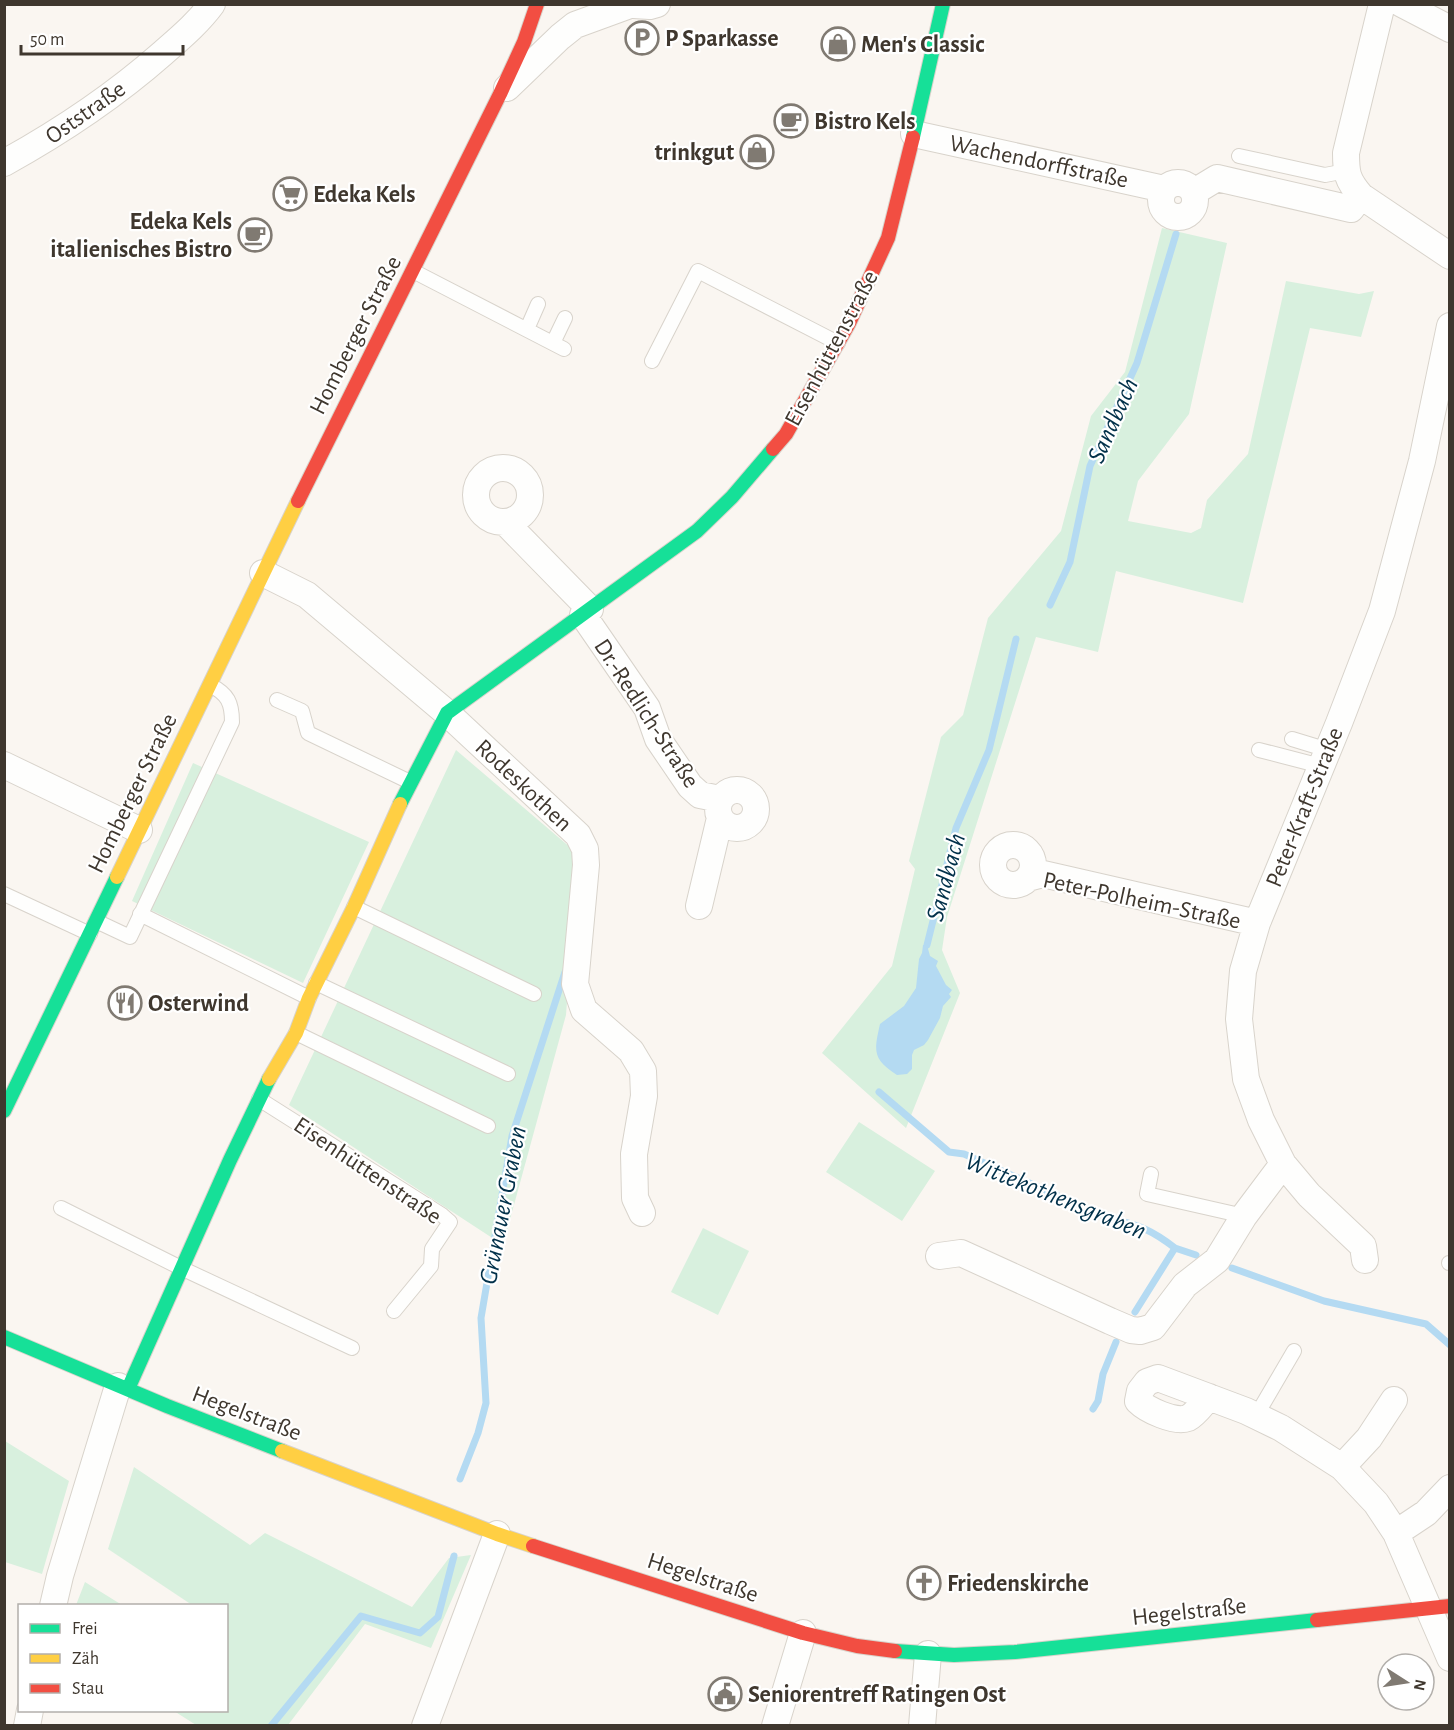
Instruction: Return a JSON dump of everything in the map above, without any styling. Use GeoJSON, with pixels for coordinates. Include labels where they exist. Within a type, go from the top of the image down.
{"type":"FeatureCollection","features":[{"type":"Feature","properties":{"kind":"street","name":"Oststraße"},"geometry":{"type":"LineString","coordinates":[[4,163],[86,115],[122,88],[185,33],[212,4]]}},
{"type":"Feature","properties":{"kind":"street","name":"Homberger Straße"},"geometry":{"type":"LineString","coordinates":[[4,1111],[262,573],[500,94],[524,42],[537,4]]}},
{"type":"Feature","properties":{"kind":"street"},"geometry":{"type":"LineString","coordinates":[[500,94],[575,25],[622,5],[657,4]]}},
{"type":"Feature","properties":{"kind":"street","name":"Eisenhüttenstraße"},"geometry":{"type":"LineString","coordinates":[[54,1604],[60,1576],[123,1387],[272,1073],[296,1033],[309,998],[354,907],[410,782],[447,713],[697,531],[732,497],[790,429],[849,323],[888,238],[915,134],[943,4]]}},
{"type":"Feature","properties":{"kind":"street"},"geometry":{"type":"LineString","coordinates":[[1382,4],[1346,153],[1346,171],[1350,184],[1361,196],[1449,256]]}},
{"type":"Feature","properties":{"kind":"street"},"geometry":{"type":"LineString","coordinates":[[1412,7],[1449,29]]}},
{"type":"Feature","properties":{"kind":"street","name":"Wachendorffstraße"},"geometry":{"type":"LineString","coordinates":[[915,134],[1164,189],[1160,199],[1163,209],[1171,216],[1178,217],[1185,216],[1193,208],[1194,192],[1217,178],[1351,209],[1361,196]]}},
{"type":"Feature","properties":{"kind":"street","name":"Peter-Kraft-Straße"},"geometry":{"type":"LineString","coordinates":[[1365,1260],[1363,1246],[1309,1195],[1283,1164],[1261,1120],[1246,1078],[1239,1019],[1243,971],[1257,923],[1382,611],[1422,461],[1449,326]]}},
{"type":"Feature","properties":{"kind":"street","name":"Dr.-Redlich-Straße"},"geometry":{"type":"LineString","coordinates":[[505,522],[586,612],[648,708],[658,739],[690,786],[720,808],[699,906]]}},
{"type":"Feature","properties":{"kind":"street","name":"Rodeskothen"},"geometry":{"type":"LineString","coordinates":[[262,573],[307,595],[447,713],[578,835],[585,849],[586,866],[575,984],[584,1010],[631,1051],[643,1071],[644,1096],[634,1154],[635,1198],[642,1213]]}},
{"type":"Feature","properties":{"kind":"street"},"geometry":{"type":"LineString","coordinates":[[4,765],[139,830]]}},
{"type":"Feature","properties":{"kind":"street","name":"Peter-Polheim-Straße"},"geometry":{"type":"LineString","coordinates":[[1028,878],[1042,874],[1257,923]]}},
{"type":"Feature","properties":{"kind":"street"},"geometry":{"type":"LineString","coordinates":[[939,1256],[961,1253],[1110,1321],[1131,1330],[1140,1331],[1153,1327],[1185,1285],[1217,1260],[1244,1216],[1283,1164]]}},
{"type":"Feature","properties":{"kind":"street","name":"Hegelstraße"},"geometry":{"type":"LineString","coordinates":[[4,1337],[177,1410],[497,1534],[803,1633],[857,1646],[954,1655],[1015,1652],[1438,1607]]}},
{"type":"Feature","properties":{"kind":"street"},"geometry":{"type":"LineString","coordinates":[[1209,1397],[1256,1416],[1291,1434],[1342,1467],[1376,1503],[1396,1533],[1438,1607],[1449,1658]]}},
{"type":"Feature","properties":{"kind":"street"},"geometry":{"type":"LineString","coordinates":[[1342,1467],[1368,1438],[1394,1400]]}},
{"type":"Feature","properties":{"kind":"street"},"geometry":{"type":"LineString","coordinates":[[1396,1533],[1426,1513],[1449,1488]]}},
{"type":"Feature","properties":{"kind":"street"},"geometry":{"type":"LineString","coordinates":[[425,1725],[497,1534]]}},
{"type":"Feature","properties":{"kind":"street"},"geometry":{"type":"LineString","coordinates":[[775,1725],[803,1633]]}},
{"type":"Feature","properties":{"kind":"street"},"geometry":{"type":"LineString","coordinates":[[922,1725],[928,1654]]}},
{"type":"Feature","properties":{"kind":"lane"},"geometry":{"type":"LineString","coordinates":[[1239,156],[1326,176],[1346,171]]}},
{"type":"Feature","properties":{"kind":"lane"},"geometry":{"type":"LineString","coordinates":[[413,271],[559,346],[565,318]]}},
{"type":"Feature","properties":{"kind":"lane"},"geometry":{"type":"LineString","coordinates":[[652,361],[698,271],[838,343]]}},
{"type":"Feature","properties":{"kind":"lane"},"geometry":{"type":"LineString","coordinates":[[527,329],[538,304]]}},
{"type":"Feature","properties":{"kind":"lane"},"geometry":{"type":"LineString","coordinates":[[96,921],[129,937],[232,722],[232,706],[225,695],[209,684]]}},
{"type":"Feature","properties":{"kind":"lane"},"geometry":{"type":"LineString","coordinates":[[277,700],[302,711],[308,733],[410,782]]}},
{"type":"Feature","properties":{"kind":"lane"},"geometry":{"type":"LineString","coordinates":[[1292,740],[1324,758]]}},
{"type":"Feature","properties":{"kind":"lane"},"geometry":{"type":"LineString","coordinates":[[1259,750],[1288,756],[1324,758]]}},
{"type":"Feature","properties":{"kind":"lane"},"geometry":{"type":"LineString","coordinates":[[4,894],[90,934]]}},
{"type":"Feature","properties":{"kind":"lane"},"geometry":{"type":"LineString","coordinates":[[354,907],[534,994]]}},
{"type":"Feature","properties":{"kind":"lane"},"geometry":{"type":"LineString","coordinates":[[140,914],[309,998]]}},
{"type":"Feature","properties":{"kind":"lane"},"geometry":{"type":"LineString","coordinates":[[316,983],[508,1074]]}},
{"type":"Feature","properties":{"kind":"lane"},"geometry":{"type":"LineString","coordinates":[[296,1033],[488,1126]]}},
{"type":"Feature","properties":{"kind":"lane","name":"Eisenhüttenstraße"},"geometry":{"type":"LineString","coordinates":[[260,1099],[450,1222],[432,1249],[431,1266],[394,1311]]}},
{"type":"Feature","properties":{"kind":"lane"},"geometry":{"type":"LineString","coordinates":[[1151,1174],[1147,1194],[1244,1216]]}},
{"type":"Feature","properties":{"kind":"lane"},"geometry":{"type":"LineString","coordinates":[[61,1208],[181,1268],[352,1348]]}},
{"type":"Feature","properties":{"kind":"lane"},"geometry":{"type":"LineString","coordinates":[[1256,1416],[1294,1351]]}},
{"type":"Feature","properties":{"kind":"green space"},"geometry":{"type":"Polygon","coordinates":[[[1162,228],[1227,243],[1189,414],[1138,481],[1128,521],[1191,533],[1201,528],[1207,500],[1248,454],[1286,281],[1359,294],[1374,291],[1361,337],[1310,328],[1243,603],[1116,571],[1098,652],[1036,637],[947,917],[942,950],[960,993],[906,1128],[822,1053],[892,966],[915,869],[909,861],[941,737],[963,715],[988,618],[1061,531],[1091,416],[1125,372],[1162,228]]]}},
{"type":"Feature","properties":{"kind":"green space"},"geometry":{"type":"Polygon","coordinates":[[[456,750],[578,854],[566,1015],[503,1245],[289,1105],[456,750]]]}},
{"type":"Feature","properties":{"kind":"green space"},"geometry":{"type":"Polygon","coordinates":[[[193,763],[369,842],[303,983],[132,901],[193,763]]]}},
{"type":"Feature","properties":{"kind":"green space"},"geometry":{"type":"Polygon","coordinates":[[[859,1122],[935,1171],[902,1221],[826,1172],[859,1122]]]}},
{"type":"Feature","properties":{"kind":"green space"},"geometry":{"type":"Polygon","coordinates":[[[703,1228],[749,1251],[718,1315],[671,1292],[703,1228]]]}},
{"type":"Feature","properties":{"kind":"green space"},"geometry":{"type":"Polygon","coordinates":[[[5,1441],[69,1481],[42,1574],[5,1562],[5,1441]]]}},
{"type":"Feature","properties":{"kind":"green space"},"geometry":{"type":"Polygon","coordinates":[[[134,1467],[250,1545],[265,1533],[412,1607],[449,1558],[471,1555],[431,1648],[365,1624],[288,1725],[196,1725],[176,1712],[228,1712],[228,1604],[190,1604],[108,1549],[134,1467]]]}},
{"type":"Feature","properties":{"kind":"green space"},"geometry":{"type":"Polygon","coordinates":[[[85,1582],[120,1604],[76,1604],[85,1582]]]}},
{"type":"Feature","properties":{"kind":"water"},"geometry":{"type":"Polygon","coordinates":[[[923,945],[927,945],[930,956],[938,961],[936,966],[946,985],[952,990],[949,994],[951,997],[943,1006],[940,1018],[928,1040],[914,1050],[912,1069],[907,1074],[897,1075],[879,1059],[876,1048],[878,1033],[880,1024],[904,1006],[916,988],[923,945]]]}},
{"type":"Feature","properties":{"kind":"waterway","name":"Sandbach"},"geometry":{"type":"LineString","coordinates":[[1050,605],[1070,562],[1090,466],[1137,363],[1176,234]]}},
{"type":"Feature","properties":{"kind":"waterway","name":"Sandbach"},"geometry":{"type":"LineString","coordinates":[[927,945],[956,828],[989,750],[1016,639]]}},
{"type":"Feature","properties":{"kind":"waterway","name":"Grünauer Graben"},"geometry":{"type":"LineString","coordinates":[[460,1479],[478,1433],[486,1403],[481,1318],[512,1136],[565,972]]}},
{"type":"Feature","properties":{"kind":"waterway","name":"Wittekothensgraben"},"geometry":{"type":"LineString","coordinates":[[879,1092],[949,1152],[964,1154],[1110,1219],[1145,1229],[1175,1248],[1135,1312]]}},
{"type":"Feature","properties":{"kind":"waterway"},"geometry":{"type":"LineString","coordinates":[[1175,1248],[1196,1255]]}},
{"type":"Feature","properties":{"kind":"waterway"},"geometry":{"type":"LineString","coordinates":[[1232,1268],[1324,1301],[1426,1324],[1450,1345]]}},
{"type":"Feature","properties":{"kind":"waterway","name":"Wittekothensgraben"},"geometry":{"type":"LineString","coordinates":[[1093,1409],[1098,1401],[1103,1374],[1116,1342]]}},
{"type":"Feature","properties":{"kind":"waterway","name":"Grünauer Graben"},"geometry":{"type":"LineString","coordinates":[[271,1726],[361,1616],[420,1633],[438,1617],[454,1556]]}},
{"type":"Feature","properties":{"kind":"traffic: fast"},"geometry":{"type":"LineString","coordinates":[[913,137],[943,4]]}},
{"type":"Feature","properties":{"kind":"traffic: fast"},"geometry":{"type":"LineString","coordinates":[[400,804],[447,713],[697,531],[732,497],[773,449]]}},
{"type":"Feature","properties":{"kind":"traffic: fast"},"geometry":{"type":"LineString","coordinates":[[4,1111],[117,877]]}},
{"type":"Feature","properties":{"kind":"traffic: fast"},"geometry":{"type":"LineString","coordinates":[[128,1389],[230,1160],[269,1079]]}},
{"type":"Feature","properties":{"kind":"traffic: fast"},"geometry":{"type":"LineString","coordinates":[[4,1337],[167,1406],[282,1451]]}},
{"type":"Feature","properties":{"kind":"traffic: fast"},"geometry":{"type":"LineString","coordinates":[[895,1651],[954,1655],[1015,1652],[1317,1620]]}},
{"type":"Feature","properties":{"kind":"traffic: slow"},"geometry":{"type":"LineString","coordinates":[[117,877],[298,501]]}},
{"type":"Feature","properties":{"kind":"traffic: slow"},"geometry":{"type":"LineString","coordinates":[[269,1079],[296,1033],[309,998],[354,907],[400,804]]}},
{"type":"Feature","properties":{"kind":"traffic: slow"},"geometry":{"type":"LineString","coordinates":[[282,1451],[533,1546]]}},
{"type":"Feature","properties":{"kind":"traffic: jam"},"geometry":{"type":"LineString","coordinates":[[298,501],[500,94],[524,42],[537,4]]}},
{"type":"Feature","properties":{"kind":"traffic: jam"},"geometry":{"type":"LineString","coordinates":[[773,449],[786,434],[849,323],[888,238],[913,137]]}},
{"type":"Feature","properties":{"kind":"traffic: jam"},"geometry":{"type":"LineString","coordinates":[[533,1546],[803,1633],[857,1646],[895,1651]]}},
{"type":"Feature","properties":{"kind":"traffic: jam"},"geometry":{"type":"LineString","coordinates":[[1317,1620],[1450,1606]]}},
{"type":"Feature","properties":{"kind":"place","name":"P Sparkasse"},"geometry":{"type":"Point","coordinates":[642,38]}},
{"type":"Feature","properties":{"kind":"place","name":"Men's Classic"},"geometry":{"type":"Point","coordinates":[838,44]}},
{"type":"Feature","properties":{"kind":"place","name":"Bistro Kels"},"geometry":{"type":"Point","coordinates":[791,121]}},
{"type":"Feature","properties":{"kind":"place","name":"trinkgut"},"geometry":{"type":"Point","coordinates":[757,152]}},
{"type":"Feature","properties":{"kind":"place","name":"Edeka Kels"},"geometry":{"type":"Point","coordinates":[290,194]}},
{"type":"Feature","properties":{"kind":"place","name":"Edeka Kels italienisches Bistro"},"geometry":{"type":"Point","coordinates":[255,235]}},
{"type":"Feature","properties":{"kind":"place","name":"Osterwind"},"geometry":{"type":"Point","coordinates":[125,1003]}},
{"type":"Feature","properties":{"kind":"place","name":"Friedenskirche"},"geometry":{"type":"Point","coordinates":[924,1583]}},
{"type":"Feature","properties":{"kind":"place","name":"Seniorentreff Ratingen Ost"},"geometry":{"type":"Point","coordinates":[725,1694]}}]}
